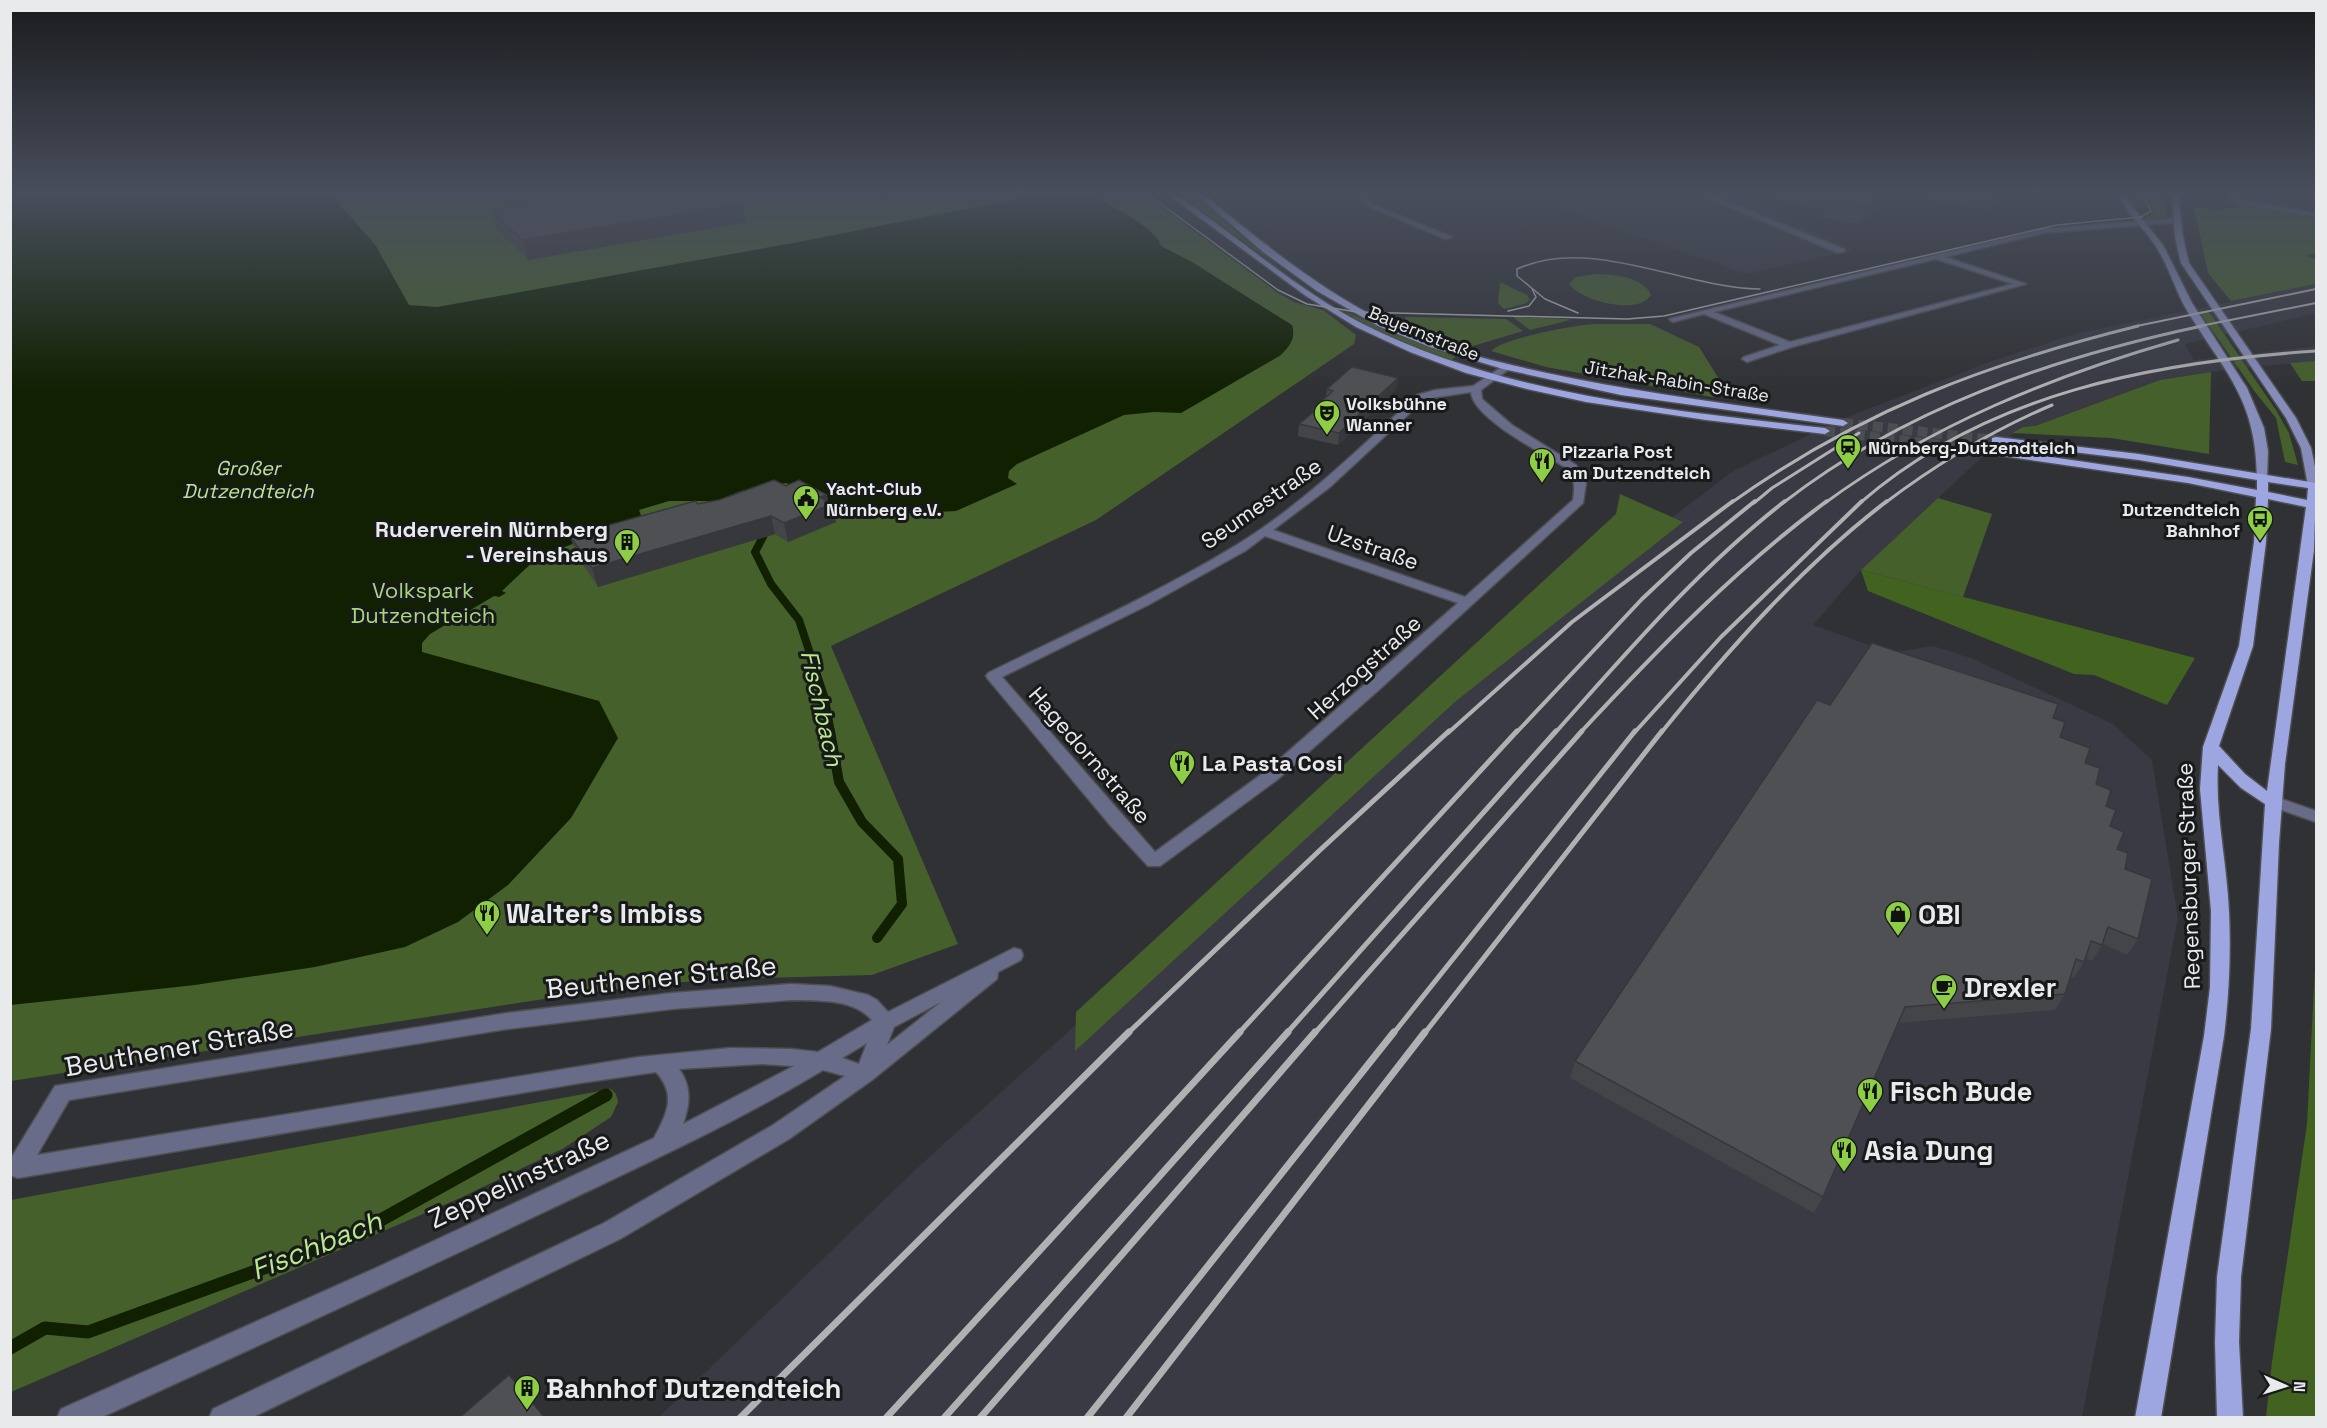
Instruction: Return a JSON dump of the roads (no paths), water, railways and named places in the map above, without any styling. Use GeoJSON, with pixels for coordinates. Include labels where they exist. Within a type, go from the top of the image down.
{"type":"FeatureCollection","features":[{"type":"Feature","properties":{"kind":"main road","name":"Bayernstraße"},"geometry":{"type":"LineString","coordinates":[[1260,260],[1356,324],[1410,349],[1491,376]]}},
{"type":"Feature","properties":{"kind":"main road","name":"Bayernstraße"},"geometry":{"type":"LineString","coordinates":[[1278,260],[1352,309],[1416,339],[1506,367]]}},
{"type":"Feature","properties":{"kind":"main road","name":"Regensburger Straße"},"geometry":{"type":"LineString","coordinates":[[2148,1418],[2217,1010],[2220,911],[2208,789],[2211,747],[2246,646],[2260,542],[2264,477],[2261,433],[2254,408],[2191,309],[2168,260]]}},
{"type":"Feature","properties":{"kind":"main road"},"geometry":{"type":"LineString","coordinates":[[2184,260],[2291,418],[2306,448],[2315,486],[2315,505],[2273,801],[2261,1029],[2226,1308],[2230,1418]]}},
{"type":"Feature","properties":{"kind":"main road","name":"Jitzhak-Rabin-Straße"},"geometry":{"type":"LineString","coordinates":[[1506,367],[1661,398],[1843,423]]}},
{"type":"Feature","properties":{"kind":"main road","name":"Jitzhak-Rabin-Straße"},"geometry":{"type":"LineString","coordinates":[[1491,376],[1624,405],[1825,431]]}},
{"type":"Feature","properties":{"kind":"main road"},"geometry":{"type":"LineString","coordinates":[[1996,440],[2139,457],[2315,486]]}},
{"type":"Feature","properties":{"kind":"main road"},"geometry":{"type":"LineString","coordinates":[[1982,450],[2133,471],[2315,505]]}},
{"type":"Feature","properties":{"kind":"main road"},"geometry":{"type":"LineString","coordinates":[[2211,747],[2242,783],[2273,801]]}},
{"type":"Feature","properties":{"kind":"street"},"geometry":{"type":"LineString","coordinates":[[1673,319],[1925,260]]}},
{"type":"Feature","properties":{"kind":"street"},"geometry":{"type":"LineString","coordinates":[[1747,359],[1789,345],[2022,284],[1944,260]]}},
{"type":"Feature","properties":{"kind":"street"},"geometry":{"type":"LineString","coordinates":[[1706,312],[1789,345]]}},
{"type":"Feature","properties":{"kind":"street","name":"Bayernstraße"},"geometry":{"type":"LineString","coordinates":[[1506,367],[1476,389],[1475,395],[1484,408],[1572,466],[1582,486]]}},
{"type":"Feature","properties":{"kind":"street","name":"Seumestraße"},"geometry":{"type":"LineString","coordinates":[[993,676],[1143,602],[1241,548],[1326,485],[1421,397],[1435,393],[1476,389]]}},
{"type":"Feature","properties":{"kind":"street","name":"Herzogstraße"},"geometry":{"type":"LineString","coordinates":[[1154,862],[1272,775],[1564,516],[1579,501],[1582,486]]}},
{"type":"Feature","properties":{"kind":"street","name":"Uzstraße"},"geometry":{"type":"LineString","coordinates":[[1264,531],[1467,602]]}},
{"type":"Feature","properties":{"kind":"street","name":"Hagedornstraße"},"geometry":{"type":"LineString","coordinates":[[993,676],[1154,862]]}},
{"type":"Feature","properties":{"kind":"street"},"geometry":{"type":"LineString","coordinates":[[2273,801],[2316,817]]}},
{"type":"Feature","properties":{"kind":"street","name":"Zeppelinstraße"},"geometry":{"type":"LineString","coordinates":[[70,1418],[384,1276],[662,1145],[775,1088],[886,1022],[1014,955],[865,1074],[781,1132],[612,1231],[222,1418]]}},
{"type":"Feature","properties":{"kind":"street","name":"Beuthener Straße"},"geometry":{"type":"LineString","coordinates":[[865,1074],[821,1061],[746,1057],[661,1064],[580,1074],[18,1168],[62,1092],[84,1088],[507,1021],[683,1000],[791,993],[830,994],[861,1000],[870,1005],[886,1022]]}},
{"type":"Feature","properties":{"kind":"street"},"geometry":{"type":"LineString","coordinates":[[865,1074],[886,1022]]}},
{"type":"Feature","properties":{"kind":"street"},"geometry":{"type":"LineString","coordinates":[[661,1064],[678,1088],[674,1117],[662,1145]]}},
{"type":"Feature","properties":{"kind":"water","name":"Großer Dutzendteich"},"geometry":{"type":"Polygon","coordinates":[[[10,260],[384,260],[409,305],[437,307],[700,260],[1187,260],[1292,325],[1293,338],[1281,355],[1181,413],[1154,412],[1124,415],[1017,464],[1009,471],[1008,478],[1017,484],[956,511],[899,514],[834,508],[786,483],[741,491],[716,501],[669,501],[639,510],[642,518],[538,557],[502,591],[506,593],[499,597],[494,596],[430,634],[422,643],[422,652],[599,701],[618,738],[571,818],[508,885],[458,922],[405,947],[315,967],[195,985],[11,1005],[10,260]]]}},
{"type":"Feature","properties":{"kind":"waterway","name":"Fischbach"},"geometry":{"type":"LineString","coordinates":[[766,531],[755,552],[771,584],[799,620],[825,699],[831,733]]}},
{"type":"Feature","properties":{"kind":"waterway","name":"Fischbach"},"geometry":{"type":"LineString","coordinates":[[830,731],[839,782],[862,822],[898,859],[902,904],[877,938]]}},
{"type":"Feature","properties":{"kind":"waterway","name":"Fischbach"},"geometry":{"type":"LineString","coordinates":[[10,1348],[45,1328],[88,1332],[352,1236],[606,1095]]}},
{"type":"Feature","properties":{"kind":"tunnel"},"geometry":{"type":"LineString","coordinates":[[1843,423],[1996,440]]}},
{"type":"Feature","properties":{"kind":"tunnel"},"geometry":{"type":"LineString","coordinates":[[1825,431],[1982,450]]}},
{"type":"Feature","properties":{"kind":"tram line"},"geometry":{"type":"LineString","coordinates":[[1237,260],[1278,290],[1307,304],[1357,312],[1627,319],[1664,316],[1907,260]]}},
{"type":"Feature","properties":{"kind":"tram line"},"geometry":{"type":"LineString","coordinates":[[1551,260],[1517,269],[1517,276],[1545,299],[1578,313]]}},
{"type":"Feature","properties":{"kind":"tram line"},"geometry":{"type":"LineString","coordinates":[[1601,260],[1700,281],[1760,289]]}},
{"type":"Feature","properties":{"kind":"tram line"},"geometry":{"type":"LineString","coordinates":[[1508,311],[1529,306],[1536,297],[1532,289]]}},
{"type":"Feature","properties":{"kind":"railway"},"geometry":{"type":"LineString","coordinates":[[2132,327],[2316,289]]}},
{"type":"Feature","properties":{"kind":"railway"},"geometry":{"type":"LineString","coordinates":[[2195,327],[2316,303]]}},
{"type":"Feature","properties":{"kind":"railway"},"geometry":{"type":"LineString","coordinates":[[1731,503],[1828,442],[1926,394],[2028,357],[2138,326]]}},
{"type":"Feature","properties":{"kind":"railway"},"geometry":{"type":"LineString","coordinates":[[1783,503],[1830,469],[1879,440],[1982,391],[2090,354],[2202,326]]}},
{"type":"Feature","properties":{"kind":"railway"},"geometry":{"type":"LineString","coordinates":[[1825,503],[1865,475],[1907,450],[1994,406],[2085,370],[2178,340]]}},
{"type":"Feature","properties":{"kind":"railway"},"geometry":{"type":"LineString","coordinates":[[1860,503],[1909,465],[1962,434],[2017,409],[2074,390],[2134,375],[2194,364],[2316,351]]}},
{"type":"Feature","properties":{"kind":"railway"},"geometry":{"type":"LineString","coordinates":[[1885,503],[1925,474],[1966,449],[2052,405]]}},
{"type":"Feature","properties":{"kind":"railway"},"geometry":{"type":"LineString","coordinates":[[1754,503],[1772,488],[1859,433]]}},
{"type":"Feature","properties":{"kind":"railway"},"geometry":{"type":"LineString","coordinates":[[1448,733],[1572,622],[1733,501]]}},
{"type":"Feature","properties":{"kind":"railway"},"geometry":{"type":"LineString","coordinates":[[1516,733],[1642,599],[1691,553],[1755,501]]}},
{"type":"Feature","properties":{"kind":"railway"},"geometry":{"type":"LineString","coordinates":[[1555,733],[1637,641],[1693,583],[1753,527],[1785,501]]}},
{"type":"Feature","properties":{"kind":"railway"},"geometry":{"type":"LineString","coordinates":[[1580,733],[1698,611],[1761,554],[1827,501]]}},
{"type":"Feature","properties":{"kind":"railway"},"geometry":{"type":"LineString","coordinates":[[1634,733],[1721,637],[1862,501]]}},
{"type":"Feature","properties":{"kind":"railway"},"geometry":{"type":"LineString","coordinates":[[1661,733],[1767,610],[1825,553],[1887,501]]}},
{"type":"Feature","properties":{"kind":"railway"},"geometry":{"type":"LineString","coordinates":[[1127,1034],[1449,731]]}},
{"type":"Feature","properties":{"kind":"railway"},"geometry":{"type":"LineString","coordinates":[[1238,1034],[1517,731]]}},
{"type":"Feature","properties":{"kind":"railway"},"geometry":{"type":"LineString","coordinates":[[1286,1034],[1556,731]]}},
{"type":"Feature","properties":{"kind":"railway"},"geometry":{"type":"LineString","coordinates":[[1314,1034],[1582,731]]}},
{"type":"Feature","properties":{"kind":"railway"},"geometry":{"type":"LineString","coordinates":[[1393,1034],[1635,731]]}},
{"type":"Feature","properties":{"kind":"railway"},"geometry":{"type":"LineString","coordinates":[[1424,1034],[1662,731]]}},
{"type":"Feature","properties":{"kind":"railway"},"geometry":{"type":"LineString","coordinates":[[740,1418],[1129,1032]]}},
{"type":"Feature","properties":{"kind":"railway"},"geometry":{"type":"LineString","coordinates":[[886,1418],[1240,1032]]}},
{"type":"Feature","properties":{"kind":"railway"},"geometry":{"type":"LineString","coordinates":[[944,1418],[1288,1032]]}},
{"type":"Feature","properties":{"kind":"railway"},"geometry":{"type":"LineString","coordinates":[[980,1418],[1315,1032]]}},
{"type":"Feature","properties":{"kind":"railway"},"geometry":{"type":"LineString","coordinates":[[1087,1418],[1394,1032]]}},
{"type":"Feature","properties":{"kind":"railway"},"geometry":{"type":"LineString","coordinates":[[1126,1418],[1425,1032]]}},
{"type":"Feature","properties":{"kind":"place","name":"Volksbühne Wanner"},"geometry":{"type":"Point","coordinates":[1327,436]}},
{"type":"Feature","properties":{"kind":"place","name":"Nürnberg-Dutzendteich"},"geometry":{"type":"Point","coordinates":[1848,470]}},
{"type":"Feature","properties":{"kind":"place","name":"Pizzaria Post am Dutzendteich"},"geometry":{"type":"Point","coordinates":[1542,484]}},
{"type":"Feature","properties":{"kind":"place","name":"Yacht-Club Nürnberg e.V."},"geometry":{"type":"Point","coordinates":[806,521]}},
{"type":"Feature","properties":{"kind":"place","name":"Dutzendteich Bahnhof"},"geometry":{"type":"Point","coordinates":[2260,542]}},
{"type":"Feature","properties":{"kind":"place","name":"Ruderverein Nürnberg - Vereinshaus"},"geometry":{"type":"Point","coordinates":[627,565]}},
{"type":"Feature","properties":{"kind":"place","name":"La Pasta Cosi"},"geometry":{"type":"Point","coordinates":[1182,786]}},
{"type":"Feature","properties":{"kind":"place","name":"Walter's Imbiss"},"geometry":{"type":"Point","coordinates":[487,936]}},
{"type":"Feature","properties":{"kind":"place","name":"OBI"},"geometry":{"type":"Point","coordinates":[1898,937]}},
{"type":"Feature","properties":{"kind":"place","name":"Drexler"},"geometry":{"type":"Point","coordinates":[1944,1010]}},
{"type":"Feature","properties":{"kind":"place","name":"Fisch Bude"},"geometry":{"type":"Point","coordinates":[1870,1114]}},
{"type":"Feature","properties":{"kind":"place","name":"Asia Dung"},"geometry":{"type":"Point","coordinates":[1844,1173]}},
{"type":"Feature","properties":{"kind":"place","name":"Bahnhof Dutzendteich"},"geometry":{"type":"Point","coordinates":[527,1411]}},
{"type":"Feature","properties":{"kind":"park label","name":"Volkspark Dutzendteich"},"geometry":{"type":"Point","coordinates":[423,602]}}]}
